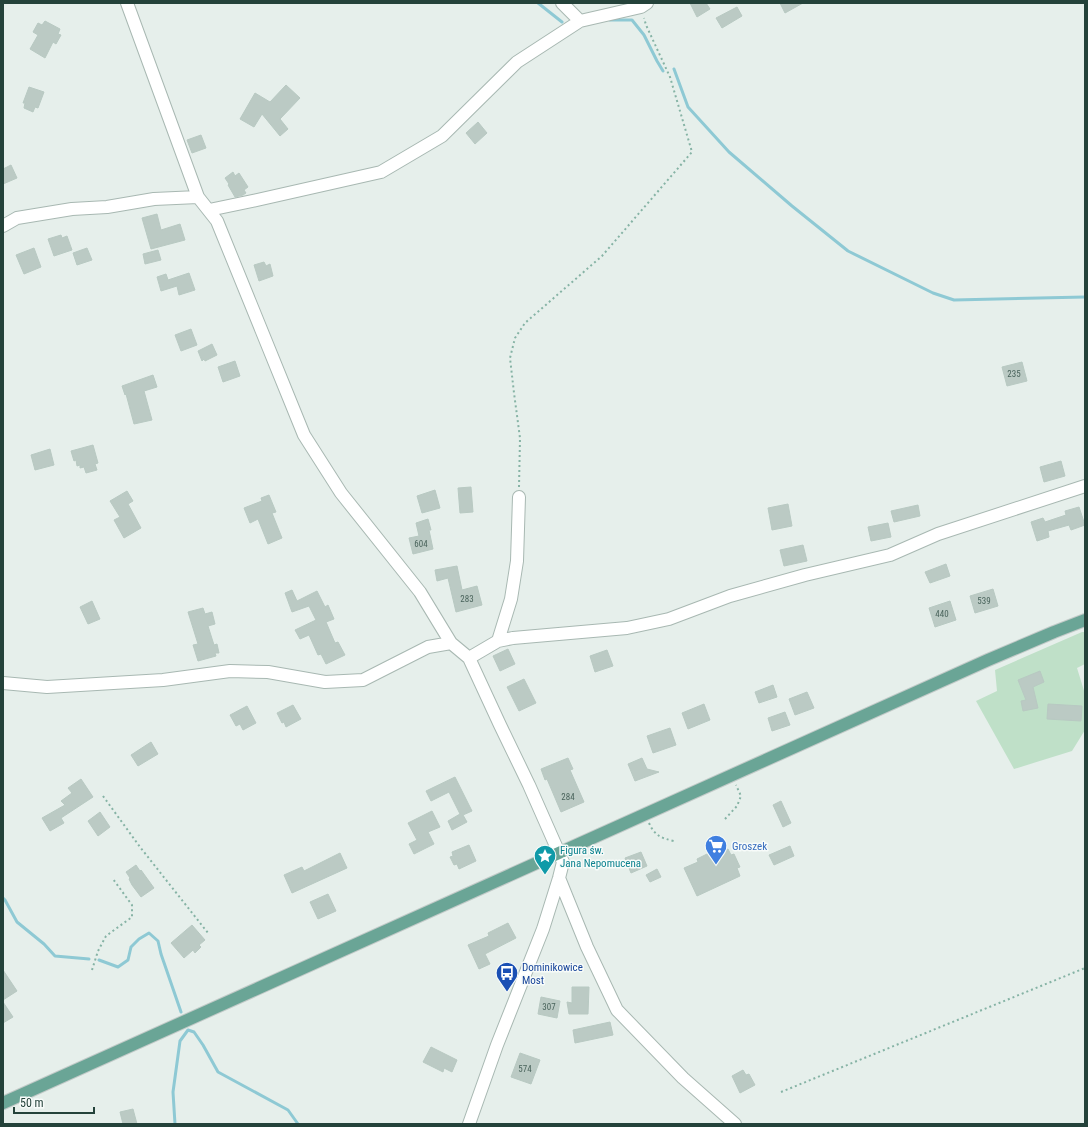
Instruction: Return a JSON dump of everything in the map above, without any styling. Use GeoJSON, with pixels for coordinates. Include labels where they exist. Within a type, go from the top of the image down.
{"type":"FeatureCollection","features":[{"type":"Feature","properties":{"kind":"main road"},"geometry":{"type":"LineString","coordinates":[[3,1103],[988,660],[1085,620]]}},
{"type":"Feature","properties":{"kind":"street"},"geometry":{"type":"LineString","coordinates":[[127,3],[198,197],[217,221],[304,435],[341,493],[420,592],[450,643],[469,658],[529,785],[563,862],[543,929],[497,1045],[469,1124]]}},
{"type":"Feature","properties":{"kind":"street"},"geometry":{"type":"LineString","coordinates":[[562,3],[580,21]]}},
{"type":"Feature","properties":{"kind":"street"},"geometry":{"type":"LineString","coordinates":[[209,210],[381,172],[442,136],[517,62],[580,21],[644,5]]}},
{"type":"Feature","properties":{"kind":"street"},"geometry":{"type":"LineString","coordinates":[[3,226],[17,218],[72,209],[108,207],[154,199],[198,197]]}},
{"type":"Feature","properties":{"kind":"street"},"geometry":{"type":"LineString","coordinates":[[469,658],[498,641],[513,638],[627,628],[669,619],[730,596],[804,575],[890,555],[938,534],[1085,486]]}},
{"type":"Feature","properties":{"kind":"street"},"geometry":{"type":"LineString","coordinates":[[498,641],[511,599],[517,560],[519,497]]}},
{"type":"Feature","properties":{"kind":"street"},"geometry":{"type":"LineString","coordinates":[[3,683],[48,687],[163,680],[230,671],[268,672],[325,682],[363,680],[428,647],[450,643]]}},
{"type":"Feature","properties":{"kind":"street"},"geometry":{"type":"LineString","coordinates":[[559,878],[587,947],[617,1010],[683,1078],[735,1124]]}},
{"type":"Feature","properties":{"kind":"path"},"geometry":{"type":"LineString","coordinates":[[519,497],[520,438],[510,358],[515,338],[525,323],[602,256],[692,152],[670,77],[646,25],[644,5]]}},
{"type":"Feature","properties":{"kind":"path"},"geometry":{"type":"LineString","coordinates":[[724,819],[736,806],[741,796],[731,776]]}},
{"type":"Feature","properties":{"kind":"path"},"geometry":{"type":"LineString","coordinates":[[103,796],[140,848],[208,933]]}},
{"type":"Feature","properties":{"kind":"path"},"geometry":{"type":"LineString","coordinates":[[645,814],[651,828],[661,839],[674,841]]}},
{"type":"Feature","properties":{"kind":"path"},"geometry":{"type":"LineString","coordinates":[[92,970],[98,951],[106,936],[132,917],[132,905],[114,880]]}},
{"type":"Feature","properties":{"kind":"path"},"geometry":{"type":"LineString","coordinates":[[781,1092],[1085,968]]}},
{"type":"Feature","properties":{"kind":"green space"},"geometry":{"type":"Polygon","coordinates":[[[1085,632],[1085,664],[1077,668],[1085,694],[1085,730],[1072,751],[1014,769],[976,701],[997,691],[995,670],[1085,632]]]}},
{"type":"Feature","properties":{"kind":"building"},"geometry":{"type":"Polygon","coordinates":[[[690,3],[706,3],[710,9],[697,17],[690,3]]]}},
{"type":"Feature","properties":{"kind":"building"},"geometry":{"type":"Polygon","coordinates":[[[780,3],[803,3],[785,13],[780,3]]]}},
{"type":"Feature","properties":{"kind":"building"},"geometry":{"type":"Polygon","coordinates":[[[737,7],[742,16],[722,28],[716,18],[737,7]]]}},
{"type":"Feature","properties":{"kind":"building"},"geometry":{"type":"Polygon","coordinates":[[[45,21],[60,29],[58,34],[61,35],[56,44],[53,42],[45,58],[30,49],[38,35],[33,32],[38,23],[42,25],[45,21]]]}},
{"type":"Feature","properties":{"kind":"building"},"geometry":{"type":"Polygon","coordinates":[[[286,85],[300,98],[280,119],[288,129],[280,136],[262,114],[254,127],[240,119],[255,93],[270,102],[286,85]]]}},
{"type":"Feature","properties":{"kind":"building"},"geometry":{"type":"Polygon","coordinates":[[[29,87],[44,92],[38,108],[35,107],[33,112],[24,108],[25,103],[23,103],[29,87]]]}},
{"type":"Feature","properties":{"kind":"building"},"geometry":{"type":"Polygon","coordinates":[[[478,122],[487,133],[475,144],[466,133],[478,122]]]}},
{"type":"Feature","properties":{"kind":"building"},"geometry":{"type":"Polygon","coordinates":[[[201,135],[206,148],[192,153],[187,140],[201,135]]]}},
{"type":"Feature","properties":{"kind":"building"},"geometry":{"type":"Polygon","coordinates":[[[11,165],[17,178],[3,184],[3,169],[11,165]]]}},
{"type":"Feature","properties":{"kind":"building"},"geometry":{"type":"Polygon","coordinates":[[[233,172],[235,176],[239,173],[248,187],[244,190],[246,193],[235,197],[225,178],[233,172]]]}},
{"type":"Feature","properties":{"kind":"building"},"geometry":{"type":"Polygon","coordinates":[[[157,214],[161,230],[180,224],[185,240],[151,249],[142,218],[157,214]]]}},
{"type":"Feature","properties":{"kind":"building"},"geometry":{"type":"Polygon","coordinates":[[[61,235],[62,238],[67,236],[72,250],[54,256],[48,239],[61,235]]]}},
{"type":"Feature","properties":{"kind":"building"},"geometry":{"type":"Polygon","coordinates":[[[34,248],[41,267],[24,274],[16,255],[34,248]]]}},
{"type":"Feature","properties":{"kind":"building"},"geometry":{"type":"Polygon","coordinates":[[[87,248],[92,260],[77,265],[73,253],[87,248]]]}},
{"type":"Feature","properties":{"kind":"building"},"geometry":{"type":"Polygon","coordinates":[[[158,250],[161,260],[145,264],[143,254],[158,250]]]}},
{"type":"Feature","properties":{"kind":"building"},"geometry":{"type":"Polygon","coordinates":[[[264,262],[266,266],[270,264],[273,276],[259,281],[254,265],[264,262]]]}},
{"type":"Feature","properties":{"kind":"building"},"geometry":{"type":"Polygon","coordinates":[[[189,273],[195,290],[179,295],[177,286],[161,291],[157,277],[166,274],[168,280],[189,273]]]}},
{"type":"Feature","properties":{"kind":"building"},"geometry":{"type":"Polygon","coordinates":[[[191,329],[197,345],[181,351],[175,335],[191,329]]]}},
{"type":"Feature","properties":{"kind":"building"},"geometry":{"type":"Polygon","coordinates":[[[212,344],[217,355],[202,361],[198,351],[212,344]]]}},
{"type":"Feature","properties":{"kind":"building"},"geometry":{"type":"Polygon","coordinates":[[[235,361],[240,376],[223,382],[218,367],[235,361]]]}},
{"type":"Feature","properties":{"kind":"building"},"geometry":{"type":"Polygon","coordinates":[[[1022,362],[1027,381],[1007,386],[1002,367],[1022,362]]]}},
{"type":"Feature","properties":{"kind":"building"},"geometry":{"type":"Polygon","coordinates":[[[153,375],[157,387],[144,391],[152,420],[134,424],[126,394],[125,395],[122,386],[153,375]]]}},
{"type":"Feature","properties":{"kind":"building"},"geometry":{"type":"Polygon","coordinates":[[[93,445],[98,463],[95,464],[97,470],[86,473],[84,467],[80,468],[80,465],[77,466],[76,460],[74,461],[71,451],[93,445]]]}},
{"type":"Feature","properties":{"kind":"building"},"geometry":{"type":"Polygon","coordinates":[[[50,449],[54,465],[35,470],[31,455],[50,449]]]}},
{"type":"Feature","properties":{"kind":"building"},"geometry":{"type":"Polygon","coordinates":[[[1061,461],[1065,476],[1044,482],[1040,467],[1061,461]]]}},
{"type":"Feature","properties":{"kind":"building"},"geometry":{"type":"Polygon","coordinates":[[[471,487],[473,512],[460,513],[458,488],[471,487]]]}},
{"type":"Feature","properties":{"kind":"building"},"geometry":{"type":"Polygon","coordinates":[[[435,490],[440,508],[422,513],[417,496],[435,490]]]}},
{"type":"Feature","properties":{"kind":"building"},"geometry":{"type":"Polygon","coordinates":[[[127,491],[133,501],[128,504],[141,528],[124,538],[114,520],[120,517],[110,501],[127,491]]]}},
{"type":"Feature","properties":{"kind":"building"},"geometry":{"type":"Polygon","coordinates":[[[269,495],[276,512],[272,513],[282,538],[268,544],[258,519],[250,523],[244,508],[262,501],[261,498],[269,495]]]}},
{"type":"Feature","properties":{"kind":"building"},"geometry":{"type":"Polygon","coordinates":[[[788,504],[792,526],[772,530],[768,508],[788,504]]]}},
{"type":"Feature","properties":{"kind":"building"},"geometry":{"type":"Polygon","coordinates":[[[918,505],[920,516],[894,522],[891,511],[918,505]]]}},
{"type":"Feature","properties":{"kind":"building"},"geometry":{"type":"Polygon","coordinates":[[[1079,507],[1085,525],[1071,530],[1069,525],[1048,531],[1049,537],[1037,541],[1031,522],[1043,518],[1045,522],[1066,515],[1065,511],[1079,507]]]}},
{"type":"Feature","properties":{"kind":"building"},"geometry":{"type":"Polygon","coordinates":[[[428,519],[433,549],[413,554],[409,538],[419,536],[416,523],[428,519]]]}},
{"type":"Feature","properties":{"kind":"building"},"geometry":{"type":"Polygon","coordinates":[[[888,523],[891,537],[871,541],[868,527],[888,523]]]}},
{"type":"Feature","properties":{"kind":"building"},"geometry":{"type":"Polygon","coordinates":[[[803,545],[807,561],[784,566],[780,550],[803,545]]]}},
{"type":"Feature","properties":{"kind":"building"},"geometry":{"type":"Polygon","coordinates":[[[946,564],[950,576],[930,583],[925,572],[946,564]]]}},
{"type":"Feature","properties":{"kind":"building"},"geometry":{"type":"Polygon","coordinates":[[[457,566],[462,590],[477,586],[482,605],[456,612],[448,578],[437,581],[435,570],[457,566]]]}},
{"type":"Feature","properties":{"kind":"building"},"geometry":{"type":"Polygon","coordinates":[[[993,589],[998,606],[975,613],[970,596],[993,589]]]}},
{"type":"Feature","properties":{"kind":"building"},"geometry":{"type":"Polygon","coordinates":[[[292,590],[297,601],[317,591],[325,607],[328,605],[334,619],[326,622],[335,643],[338,642],[345,655],[326,664],[321,654],[318,655],[309,635],[300,639],[295,630],[316,620],[309,606],[292,612],[285,593],[292,590]]]}},
{"type":"Feature","properties":{"kind":"building"},"geometry":{"type":"Polygon","coordinates":[[[92,601],[100,619],[88,624],[80,607],[92,601]]]}},
{"type":"Feature","properties":{"kind":"building"},"geometry":{"type":"Polygon","coordinates":[[[950,601],[956,620],[935,627],[929,608],[950,601]]]}},
{"type":"Feature","properties":{"kind":"building"},"geometry":{"type":"Polygon","coordinates":[[[203,608],[205,614],[212,612],[215,624],[208,626],[214,645],[217,644],[219,653],[215,653],[216,656],[198,661],[193,645],[198,644],[188,612],[203,608]]]}},
{"type":"Feature","properties":{"kind":"building"},"geometry":{"type":"Polygon","coordinates":[[[508,649],[515,664],[500,671],[493,656],[508,649]]]}},
{"type":"Feature","properties":{"kind":"building"},"geometry":{"type":"Polygon","coordinates":[[[607,650],[613,666],[595,672],[590,656],[607,650]]]}},
{"type":"Feature","properties":{"kind":"building"},"geometry":{"type":"Polygon","coordinates":[[[1040,671],[1044,682],[1033,687],[1038,708],[1023,711],[1021,701],[1026,700],[1018,680],[1040,671]]]}},
{"type":"Feature","properties":{"kind":"building"},"geometry":{"type":"Polygon","coordinates":[[[524,679],[536,703],[519,711],[507,687],[524,679]]]}},
{"type":"Feature","properties":{"kind":"building"},"geometry":{"type":"Polygon","coordinates":[[[773,685],[777,697],[759,703],[755,692],[773,685]]]}},
{"type":"Feature","properties":{"kind":"building"},"geometry":{"type":"Polygon","coordinates":[[[807,692],[814,708],[795,715],[789,699],[807,692]]]}},
{"type":"Feature","properties":{"kind":"building"},"geometry":{"type":"Polygon","coordinates":[[[704,704],[710,720],[688,729],[682,713],[704,704]]]}},
{"type":"Feature","properties":{"kind":"building"},"geometry":{"type":"Polygon","coordinates":[[[1048,704],[1082,706],[1081,721],[1047,719],[1048,704]]]}},
{"type":"Feature","properties":{"kind":"building"},"geometry":{"type":"Polygon","coordinates":[[[293,705],[301,719],[286,727],[284,722],[282,723],[277,713],[293,705]]]}},
{"type":"Feature","properties":{"kind":"building"},"geometry":{"type":"Polygon","coordinates":[[[247,706],[256,723],[243,730],[240,724],[236,726],[230,715],[247,706]]]}},
{"type":"Feature","properties":{"kind":"building"},"geometry":{"type":"Polygon","coordinates":[[[785,712],[790,725],[772,731],[768,718],[785,712]]]}},
{"type":"Feature","properties":{"kind":"building"},"geometry":{"type":"Polygon","coordinates":[[[670,728],[676,745],[653,753],[647,736],[670,728]]]}},
{"type":"Feature","properties":{"kind":"building"},"geometry":{"type":"Polygon","coordinates":[[[151,742],[158,754],[138,766],[131,755],[151,742]]]}},
{"type":"Feature","properties":{"kind":"building"},"geometry":{"type":"Polygon","coordinates":[[[568,758],[573,769],[570,770],[584,802],[561,812],[547,779],[545,780],[541,769],[568,758]]]}},
{"type":"Feature","properties":{"kind":"building"},"geometry":{"type":"Polygon","coordinates":[[[642,758],[647,769],[659,772],[635,781],[628,764],[642,758]]]}},
{"type":"Feature","properties":{"kind":"building"},"geometry":{"type":"Polygon","coordinates":[[[455,777],[472,811],[463,815],[467,822],[452,830],[448,821],[460,814],[449,792],[431,801],[426,791],[455,777]]]}},
{"type":"Feature","properties":{"kind":"building"},"geometry":{"type":"Polygon","coordinates":[[[81,779],[93,797],[61,818],[64,823],[50,831],[42,818],[65,805],[61,801],[72,793],[68,788],[81,779]]]}},
{"type":"Feature","properties":{"kind":"building"},"geometry":{"type":"Polygon","coordinates":[[[781,801],[791,823],[783,827],[773,805],[781,801]]]}},
{"type":"Feature","properties":{"kind":"building"},"geometry":{"type":"Polygon","coordinates":[[[432,811],[440,827],[428,832],[434,844],[414,854],[409,844],[417,840],[408,823],[432,811]]]}},
{"type":"Feature","properties":{"kind":"building"},"geometry":{"type":"Polygon","coordinates":[[[100,812],[110,827],[98,836],[88,821],[100,812]]]}},
{"type":"Feature","properties":{"kind":"building"},"geometry":{"type":"Polygon","coordinates":[[[469,845],[476,861],[459,869],[457,864],[454,865],[450,857],[453,856],[452,852],[469,845]]]}},
{"type":"Feature","properties":{"kind":"building"},"geometry":{"type":"Polygon","coordinates":[[[790,846],[794,856],[774,865],[769,855],[790,846]]]}},
{"type":"Feature","properties":{"kind":"building"},"geometry":{"type":"Polygon","coordinates":[[[728,849],[731,855],[734,854],[740,867],[737,868],[740,876],[697,896],[684,868],[698,862],[697,859],[711,852],[713,855],[728,849]]]}},
{"type":"Feature","properties":{"kind":"building"},"geometry":{"type":"Polygon","coordinates":[[[641,852],[647,866],[631,873],[625,858],[641,852]]]}},
{"type":"Feature","properties":{"kind":"building"},"geometry":{"type":"Polygon","coordinates":[[[340,853],[347,868],[292,893],[284,875],[302,867],[304,871],[340,853]]]}},
{"type":"Feature","properties":{"kind":"building"},"geometry":{"type":"Polygon","coordinates":[[[136,865],[154,888],[141,897],[132,885],[126,872],[136,865]]]}},
{"type":"Feature","properties":{"kind":"building"},"geometry":{"type":"Polygon","coordinates":[[[657,869],[661,877],[650,882],[646,875],[657,869]]]}},
{"type":"Feature","properties":{"kind":"building"},"geometry":{"type":"Polygon","coordinates":[[[328,894],[336,911],[318,919],[310,902],[328,894]]]}},
{"type":"Feature","properties":{"kind":"building"},"geometry":{"type":"Polygon","coordinates":[[[508,923],[516,938],[485,954],[490,964],[479,969],[468,945],[489,936],[488,933],[508,923]]]}},
{"type":"Feature","properties":{"kind":"building"},"geometry":{"type":"Polygon","coordinates":[[[192,925],[205,940],[199,945],[201,947],[195,953],[193,950],[184,958],[171,943],[192,925]]]}},
{"type":"Feature","properties":{"kind":"building"},"geometry":{"type":"Polygon","coordinates":[[[3,970],[17,991],[3,1000],[3,970]]]}},
{"type":"Feature","properties":{"kind":"building"},"geometry":{"type":"Polygon","coordinates":[[[572,987],[589,987],[588,1014],[569,1014],[567,1002],[572,1003],[572,987]]]}},
{"type":"Feature","properties":{"kind":"building"},"geometry":{"type":"Polygon","coordinates":[[[541,997],[560,1001],[557,1018],[538,1014],[541,997]]]}},
{"type":"Feature","properties":{"kind":"building"},"geometry":{"type":"Polygon","coordinates":[[[3,1002],[13,1017],[3,1023],[3,1002]]]}},
{"type":"Feature","properties":{"kind":"building"},"geometry":{"type":"Polygon","coordinates":[[[610,1022],[613,1035],[575,1043],[573,1030],[610,1022]]]}},
{"type":"Feature","properties":{"kind":"building"},"geometry":{"type":"Polygon","coordinates":[[[431,1047],[457,1060],[452,1072],[444,1068],[443,1072],[423,1062],[431,1047]]]}},
{"type":"Feature","properties":{"kind":"building"},"geometry":{"type":"Polygon","coordinates":[[[520,1053],[540,1060],[531,1084],[511,1077],[520,1053]]]}},
{"type":"Feature","properties":{"kind":"building"},"geometry":{"type":"Polygon","coordinates":[[[743,1070],[746,1075],[749,1074],[755,1085],[740,1093],[732,1076],[743,1070]]]}},
{"type":"Feature","properties":{"kind":"building"},"geometry":{"type":"Polygon","coordinates":[[[133,1109],[137,1124],[123,1124],[120,1112],[133,1109]]]}},
{"type":"Feature","properties":{"kind":"waterway"},"geometry":{"type":"LineString","coordinates":[[538,3],[562,22]]}},
{"type":"Feature","properties":{"kind":"waterway"},"geometry":{"type":"LineString","coordinates":[[610,20],[632,20],[644,35],[663,71]]}},
{"type":"Feature","properties":{"kind":"waterway"},"geometry":{"type":"LineString","coordinates":[[674,69],[688,107],[729,152],[792,206],[848,251],[933,293],[954,300],[1085,297]]}},
{"type":"Feature","properties":{"kind":"waterway"},"geometry":{"type":"LineString","coordinates":[[3,898],[17,922],[44,944],[55,956],[89,959]]}},
{"type":"Feature","properties":{"kind":"waterway"},"geometry":{"type":"LineString","coordinates":[[99,960],[118,967],[128,960],[131,947],[139,939],[149,933],[158,941],[181,1012]]}},
{"type":"Feature","properties":{"kind":"waterway"},"geometry":{"type":"LineString","coordinates":[[175,1124],[173,1092],[180,1041],[188,1030],[194,1032],[218,1072],[288,1110],[298,1124]]}},
{"type":"Feature","properties":{"kind":"place","name":"Groszek"},"geometry":{"type":"Point","coordinates":[716,866]}},
{"type":"Feature","properties":{"kind":"place","name":"Figura św. Jana Nepomucena"},"geometry":{"type":"Point","coordinates":[545,876]}},
{"type":"Feature","properties":{"kind":"place","name":"Dominikowice Most"},"geometry":{"type":"Point","coordinates":[507,992]}}]}
